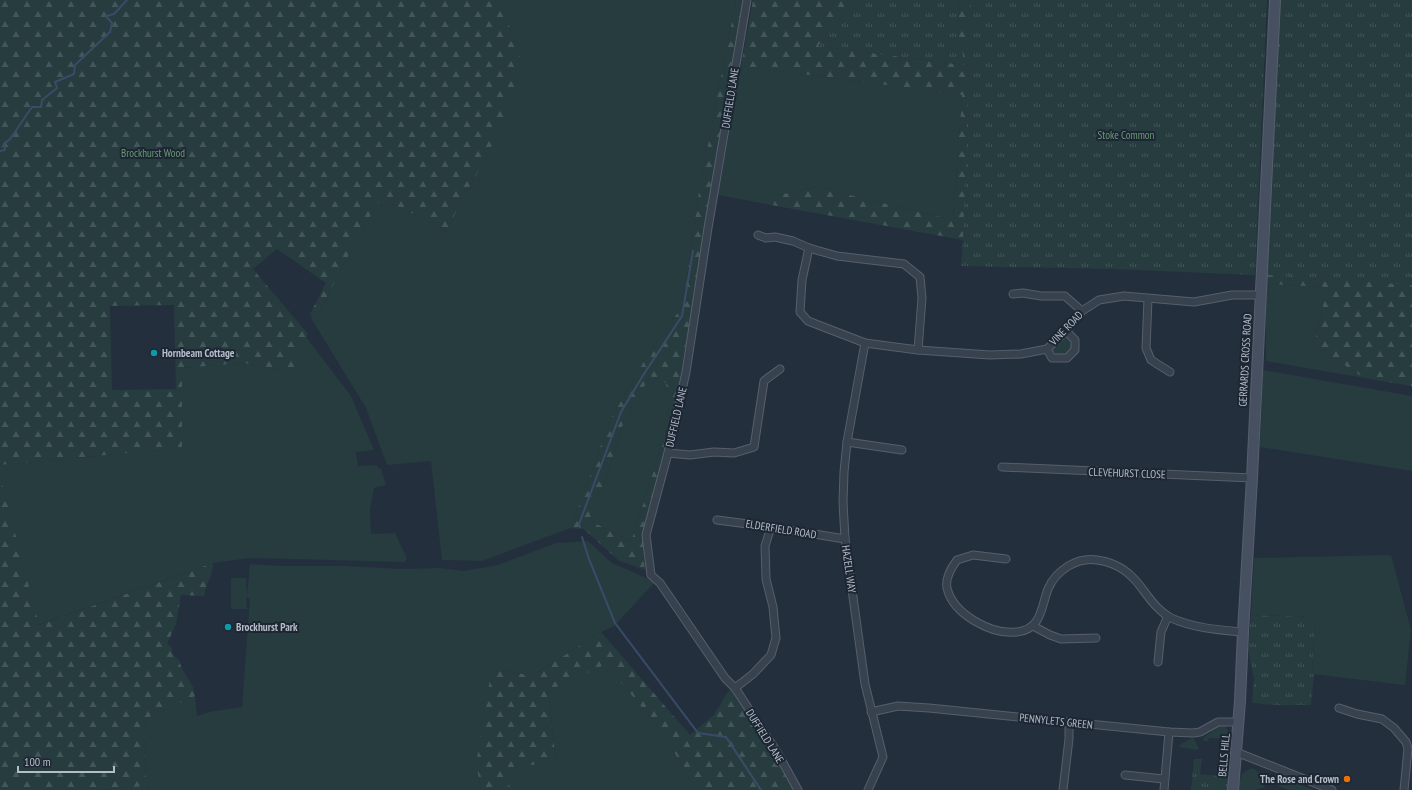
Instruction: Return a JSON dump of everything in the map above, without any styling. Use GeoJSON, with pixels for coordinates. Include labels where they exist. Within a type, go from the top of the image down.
{"type":"FeatureCollection","features":[{"type":"Feature","properties":{"kind":"main road","name":"GERRARDS CROSS ROAD"},"geometry":{"type":"LineString","coordinates":[[1238,722],[1252,478],[1275,0]]}},
{"type":"Feature","properties":{"kind":"main road","name":"BELLS HILL"},"geometry":{"type":"LineString","coordinates":[[1233,790],[1238,722]]}},
{"type":"Feature","properties":{"kind":"street","name":"DUFFIELD LANE"},"geometry":{"type":"LineString","coordinates":[[747,0],[708,228],[686,372],[668,453],[646,534],[651,575],[660,583],[725,678],[735,688],[777,752],[798,790]]}},
{"type":"Feature","properties":{"kind":"street"},"geometry":{"type":"LineString","coordinates":[[758,235],[766,238],[775,237],[793,241],[809,248],[837,256],[904,264],[920,277],[922,298],[918,350]]}},
{"type":"Feature","properties":{"kind":"street","name":"VINE ROAD"},"geometry":{"type":"LineString","coordinates":[[809,248],[802,280],[800,312],[808,322],[865,343],[918,350],[990,355],[1021,354],[1047,348],[1066,331],[1082,311],[1099,300],[1124,296],[1194,302],[1232,295],[1260,295]]}},
{"type":"Feature","properties":{"kind":"street"},"geometry":{"type":"LineString","coordinates":[[1013,294],[1023,293],[1041,296],[1065,296],[1082,311]]}},
{"type":"Feature","properties":{"kind":"street"},"geometry":{"type":"LineString","coordinates":[[1148,299],[1146,348],[1150,360],[1170,372]]}},
{"type":"Feature","properties":{"kind":"street"},"geometry":{"type":"LineString","coordinates":[[1047,348],[1052,358],[1067,358],[1075,350],[1075,340],[1066,331]]}},
{"type":"Feature","properties":{"kind":"street","name":"HAZELL WAY"},"geometry":{"type":"LineString","coordinates":[[865,343],[847,442],[843,502],[845,539],[865,684],[883,757],[871,790]]}},
{"type":"Feature","properties":{"kind":"street"},"geometry":{"type":"LineString","coordinates":[[668,453],[690,455],[714,452],[734,453],[754,447],[764,381],[780,369]]}},
{"type":"Feature","properties":{"kind":"street"},"geometry":{"type":"LineString","coordinates":[[847,442],[902,450]]}},
{"type":"Feature","properties":{"kind":"street","name":"CLEVEHURST CLOSE"},"geometry":{"type":"LineString","coordinates":[[1002,467],[1252,478]]}},
{"type":"Feature","properties":{"kind":"street","name":"ELDERFIELD ROAD"},"geometry":{"type":"LineString","coordinates":[[717,520],[845,539]]}},
{"type":"Feature","properties":{"kind":"street"},"geometry":{"type":"LineString","coordinates":[[735,688],[753,674],[771,655],[776,638],[772,607],[765,573],[764,546],[771,527]]}},
{"type":"Feature","properties":{"kind":"street"},"geometry":{"type":"LineString","coordinates":[[1006,559],[973,556],[957,560],[949,571],[947,587],[955,605],[974,621],[996,630],[1017,632],[1033,626],[1041,613],[1049,588],[1061,571],[1078,561],[1097,560],[1115,565],[1130,575],[1151,602],[1168,616],[1202,628],[1243,632]]}},
{"type":"Feature","properties":{"kind":"street"},"geometry":{"type":"LineString","coordinates":[[1158,662],[1160,632],[1168,616]]}},
{"type":"Feature","properties":{"kind":"street"},"geometry":{"type":"LineString","coordinates":[[1033,626],[1061,639],[1096,638]]}},
{"type":"Feature","properties":{"kind":"street","name":"PENNYLETS GREEN"},"geometry":{"type":"LineString","coordinates":[[871,712],[898,706],[1193,733],[1200,732],[1218,722],[1238,722]]}},
{"type":"Feature","properties":{"kind":"street"},"geometry":{"type":"LineString","coordinates":[[1338,708],[1357,714],[1382,719],[1394,728],[1406,742],[1408,749],[1404,790]]}},
{"type":"Feature","properties":{"kind":"street"},"geometry":{"type":"LineString","coordinates":[[1063,790],[1070,739],[1070,722]]}},
{"type":"Feature","properties":{"kind":"street"},"geometry":{"type":"LineString","coordinates":[[1164,790],[1169,732]]}},
{"type":"Feature","properties":{"kind":"street"},"geometry":{"type":"LineString","coordinates":[[1236,752],[1332,790]]}},
{"type":"Feature","properties":{"kind":"street"},"geometry":{"type":"LineString","coordinates":[[1125,775],[1164,779]]}},
{"type":"Feature","properties":{"kind":"green space","name":"Brockhurst Wood"},"geometry":{"type":"Polygon","coordinates":[[[0,0],[504,0],[504,11],[520,57],[514,90],[488,155],[464,196],[446,232],[439,225],[385,201],[380,201],[345,262],[314,323],[310,314],[326,283],[277,249],[253,269],[308,334],[292,372],[244,363],[182,368],[182,448],[0,465],[0,0]],[[174,305],[110,306],[112,390],[176,389],[174,305]]]}},
{"type":"Feature","properties":{"kind":"green space"},"geometry":{"type":"Polygon","coordinates":[[[504,0],[736,0],[699,191],[683,305],[647,356],[610,420],[571,528],[482,561],[442,560],[431,461],[387,465],[366,408],[314,323],[345,262],[380,201],[385,201],[439,225],[446,232],[464,196],[488,155],[520,57],[504,11],[504,0]]]}},
{"type":"Feature","properties":{"kind":"green space"},"geometry":{"type":"Polygon","coordinates":[[[736,0],[744,0],[712,203],[692,307],[673,419],[669,418],[666,383],[650,376],[624,421],[602,490],[589,520],[631,542],[666,432],[670,433],[645,523],[643,549],[645,570],[618,560],[584,529],[571,528],[610,420],[647,356],[683,305],[699,191],[736,0]]]}},
{"type":"Feature","properties":{"kind":"green space"},"geometry":{"type":"Polygon","coordinates":[[[753,0],[855,0],[854,4],[818,46],[964,65],[958,32],[960,0],[1267,0],[1015,251],[750,201],[817,187],[953,220],[962,95],[741,66],[753,0]]]}},
{"type":"Feature","properties":{"kind":"green space"},"geometry":{"type":"Polygon","coordinates":[[[855,0],[960,0],[958,32],[965,65],[818,46],[854,4],[855,0]]]}},
{"type":"Feature","properties":{"kind":"green space","name":"Stoke Common"},"geometry":{"type":"Polygon","coordinates":[[[971,0],[1267,0],[1255,275],[1113,269],[961,266],[971,0]]]}},
{"type":"Feature","properties":{"kind":"green space"},"geometry":{"type":"Polygon","coordinates":[[[1280,0],[1412,234],[1412,386],[1364,378],[1314,345],[1327,287],[1266,284],[1280,0]]]}},
{"type":"Feature","properties":{"kind":"green space"},"geometry":{"type":"Polygon","coordinates":[[[1280,0],[1412,0],[1412,285],[1267,275],[1280,0]]]}},
{"type":"Feature","properties":{"kind":"green space"},"geometry":{"type":"Polygon","coordinates":[[[741,66],[962,95],[953,220],[817,187],[750,201],[718,195],[741,66]]]}},
{"type":"Feature","properties":{"kind":"green space"},"geometry":{"type":"Polygon","coordinates":[[[1266,284],[1327,287],[1314,345],[1364,378],[1266,361],[1266,284]]]}},
{"type":"Feature","properties":{"kind":"green space"},"geometry":{"type":"Polygon","coordinates":[[[306,337],[351,396],[374,450],[356,452],[358,466],[377,465],[378,468],[381,469],[386,485],[374,488],[370,510],[371,534],[395,533],[407,558],[405,562],[250,558],[213,563],[38,625],[0,475],[0,465],[182,448],[182,368],[244,363],[292,372],[306,337]]]}},
{"type":"Feature","properties":{"kind":"green space"},"geometry":{"type":"Polygon","coordinates":[[[1064,337],[1071,338],[1073,349],[1063,356],[1058,356],[1053,352],[1053,347],[1064,337]]]}},
{"type":"Feature","properties":{"kind":"green space"},"geometry":{"type":"Polygon","coordinates":[[[1263,370],[1412,396],[1412,471],[1260,447],[1263,370]]]}},
{"type":"Feature","properties":{"kind":"green space"},"geometry":{"type":"Polygon","coordinates":[[[650,376],[666,383],[669,418],[673,419],[670,433],[666,432],[631,542],[589,520],[602,490],[624,421],[650,376]]]}},
{"type":"Feature","properties":{"kind":"green space"},"geometry":{"type":"Polygon","coordinates":[[[0,475],[39,625],[213,563],[212,572],[204,596],[181,595],[176,624],[167,644],[171,646],[173,655],[179,660],[182,669],[193,687],[195,696],[145,719],[146,786],[99,790],[0,790],[0,475]]]}},
{"type":"Feature","properties":{"kind":"green space"},"geometry":{"type":"Polygon","coordinates":[[[588,541],[612,563],[655,582],[614,626],[599,633],[532,676],[501,670],[476,764],[481,790],[150,790],[147,786],[147,790],[99,790],[146,786],[145,719],[195,696],[197,716],[209,712],[242,707],[250,598],[246,598],[247,609],[231,609],[231,578],[246,578],[247,596],[250,564],[402,569],[440,568],[464,571],[498,565],[556,543],[588,541]]]}},
{"type":"Feature","properties":{"kind":"green space"},"geometry":{"type":"Polygon","coordinates":[[[1391,555],[1411,630],[1405,685],[1312,674],[1315,617],[1251,615],[1254,558],[1391,555]]]}},
{"type":"Feature","properties":{"kind":"green space"},"geometry":{"type":"Polygon","coordinates":[[[1251,615],[1315,617],[1312,674],[1314,674],[1311,705],[1275,705],[1252,703],[1254,678],[1248,651],[1251,615]]]}},
{"type":"Feature","properties":{"kind":"green space"},"geometry":{"type":"Polygon","coordinates":[[[601,632],[690,735],[714,715],[727,693],[732,689],[775,753],[795,790],[696,790],[663,733],[606,664],[548,691],[556,761],[507,769],[510,790],[481,790],[476,764],[490,679],[501,670],[532,676],[601,632]]]}},
{"type":"Feature","properties":{"kind":"green space"},"geometry":{"type":"Polygon","coordinates":[[[606,663],[663,733],[696,790],[510,790],[506,769],[556,760],[548,691],[606,663]]]}},
{"type":"Feature","properties":{"kind":"green space"},"geometry":{"type":"Polygon","coordinates":[[[1221,725],[1225,725],[1232,738],[1231,739],[1209,738],[1208,741],[1204,741],[1203,738],[1221,725]]]}},
{"type":"Feature","properties":{"kind":"green space"},"geometry":{"type":"Polygon","coordinates":[[[1192,738],[1198,747],[1198,750],[1178,747],[1181,744],[1192,738]]]}},
{"type":"Feature","properties":{"kind":"green space"},"geometry":{"type":"Polygon","coordinates":[[[1194,759],[1202,759],[1200,774],[1228,777],[1227,790],[1191,790],[1194,759]]]}},
{"type":"Feature","properties":{"kind":"green space"},"geometry":{"type":"Polygon","coordinates":[[[1252,768],[1259,772],[1265,787],[1255,790],[1238,790],[1241,776],[1252,768]]]}},
{"type":"Feature","properties":{"kind":"green space"},"geometry":{"type":"Polygon","coordinates":[[[1275,775],[1314,790],[1289,790],[1276,785],[1275,775]]]}},
{"type":"Feature","properties":{"kind":"waterway"},"geometry":{"type":"LineString","coordinates":[[0,151],[5,150],[4,144],[10,139],[32,107],[41,107],[42,100],[57,88],[55,82],[74,74],[75,65],[110,32],[112,23],[106,16],[114,14],[127,0]]}},
{"type":"Feature","properties":{"kind":"waterway"},"geometry":{"type":"LineString","coordinates":[[580,527],[579,524],[621,412],[682,316],[693,251]]}},
{"type":"Feature","properties":{"kind":"waterway"},"geometry":{"type":"LineString","coordinates":[[582,537],[589,559],[615,623],[698,733],[726,737],[761,790]]}},
{"type":"Feature","properties":{"kind":"place","name":"Hornbeam Cottage"},"geometry":{"type":"Point","coordinates":[154,353]}},
{"type":"Feature","properties":{"kind":"place","name":"Brockhurst Park"},"geometry":{"type":"Point","coordinates":[228,627]}},
{"type":"Feature","properties":{"kind":"place","name":"The Rose and Crown"},"geometry":{"type":"Point","coordinates":[1347,779]}}]}
